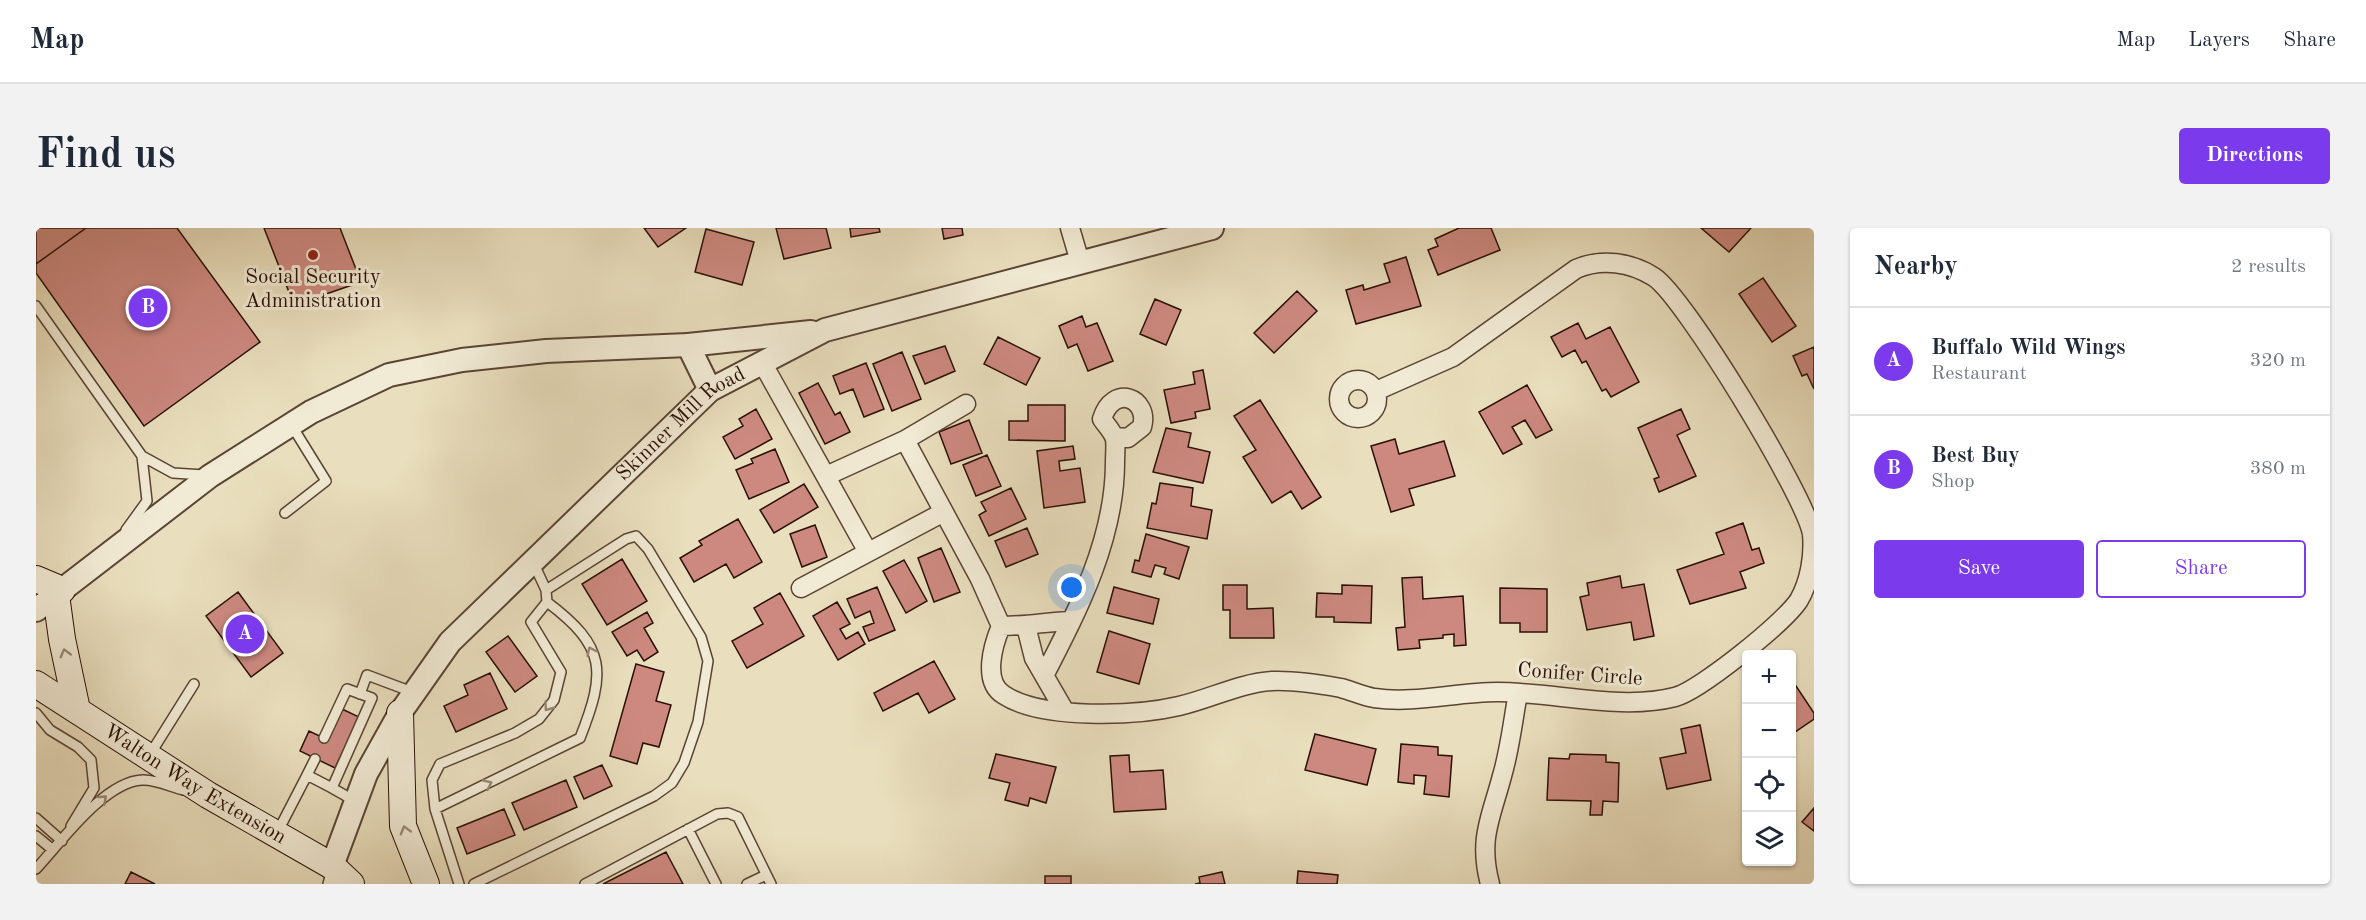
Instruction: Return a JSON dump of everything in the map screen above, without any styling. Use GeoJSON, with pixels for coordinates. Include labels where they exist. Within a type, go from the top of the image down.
{"type":"FeatureCollection","features":[{"type":"Feature","properties":{"kind":"main road"},"geometry":{"type":"LineString","coordinates":[[36,579],[59,592],[62,639],[77,710]]}},
{"type":"Feature","properties":{"kind":"main road","name":"Walton Way Extension"},"geometry":{"type":"LineString","coordinates":[[36,684],[208,795],[276,835],[330,875],[351,884]]}},
{"type":"Feature","properties":{"kind":"main road"},"geometry":{"type":"LineString","coordinates":[[407,703],[402,826],[426,884]]}},
{"type":"Feature","properties":{"kind":"street"},"geometry":{"type":"LineString","coordinates":[[1070,228],[1080,262]]}},
{"type":"Feature","properties":{"kind":"street","name":"Skinner Mill Road"},"geometry":{"type":"LineString","coordinates":[[330,875],[366,774],[407,703],[450,642],[710,390],[825,330],[1212,228]]}},
{"type":"Feature","properties":{"kind":"street","name":"Conifer Circle"},"geometry":{"type":"LineString","coordinates":[[1001,626],[992,648],[991,664],[992,679],[1000,693],[1017,702],[1064,710],[1126,715],[1180,706],[1249,685],[1273,681],[1309,683],[1343,689],[1372,698],[1401,699],[1495,692],[1650,703],[1681,696],[1740,655],[1780,622],[1799,599],[1812,568],[1812,532],[1801,507],[1767,440],[1685,312],[1658,279],[1639,268],[1593,261],[1576,269],[1453,357],[1376,391]]}},
{"type":"Feature","properties":{"kind":"street"},"geometry":{"type":"LineString","coordinates":[[36,610],[210,476],[291,424],[369,384],[399,373],[462,360],[546,351],[688,345],[825,330]]}},
{"type":"Feature","properties":{"kind":"street"},"geometry":{"type":"LineString","coordinates":[[688,345],[710,390]]}},
{"type":"Feature","properties":{"kind":"street"},"geometry":{"type":"LineString","coordinates":[[763,364],[868,552]]}},
{"type":"Feature","properties":{"kind":"street"},"geometry":{"type":"LineString","coordinates":[[826,476],[905,440],[966,404]]}},
{"type":"Feature","properties":{"kind":"street"},"geometry":{"type":"LineString","coordinates":[[1045,674],[1090,579],[1111,509],[1115,437]]}},
{"type":"Feature","properties":{"kind":"street"},"geometry":{"type":"LineString","coordinates":[[905,440],[942,513],[980,579],[1001,626],[1071,621]]}},
{"type":"Feature","properties":{"kind":"street"},"geometry":{"type":"LineString","coordinates":[[801,588],[942,513]]}},
{"type":"Feature","properties":{"kind":"street"},"geometry":{"type":"LineString","coordinates":[[1026,626],[1034,658],[1064,710]]}},
{"type":"Feature","properties":{"kind":"street"},"geometry":{"type":"LineString","coordinates":[[1490,884],[1483,859],[1486,827],[1503,774],[1518,693]]}},
{"type":"Feature","properties":{"kind":"lane"},"geometry":{"type":"LineString","coordinates":[[36,306],[142,456],[173,473],[210,476]]}},
{"type":"Feature","properties":{"kind":"lane"},"geometry":{"type":"LineString","coordinates":[[285,513],[326,481],[291,424]]}},
{"type":"Feature","properties":{"kind":"lane"},"geometry":{"type":"LineString","coordinates":[[108,555],[147,501],[142,456]]}},
{"type":"Feature","properties":{"kind":"lane"},"geometry":{"type":"LineString","coordinates":[[474,884],[629,809],[672,783],[684,763],[698,722],[708,661],[701,637],[648,549],[636,536],[626,538],[546,590]]}},
{"type":"Feature","properties":{"kind":"lane"},"geometry":{"type":"LineString","coordinates":[[435,809],[580,738],[594,704],[599,667],[585,638],[573,621],[548,602],[546,590],[533,562]]}},
{"type":"Feature","properties":{"kind":"lane"},"geometry":{"type":"LineString","coordinates":[[459,884],[435,809],[432,780],[440,764],[523,728],[539,719],[554,700],[561,672],[531,622],[548,602]]}},
{"type":"Feature","properties":{"kind":"lane"},"geometry":{"type":"LineString","coordinates":[[360,694],[367,675],[407,703]]}},
{"type":"Feature","properties":{"kind":"lane"},"geometry":{"type":"LineString","coordinates":[[149,756],[194,684]]}},
{"type":"Feature","properties":{"kind":"lane"},"geometry":{"type":"LineString","coordinates":[[324,738],[348,690],[372,699],[332,788]]}},
{"type":"Feature","properties":{"kind":"lane"},"geometry":{"type":"LineString","coordinates":[[36,713],[50,730],[78,747],[91,760],[94,771],[94,788],[62,841]]}},
{"type":"Feature","properties":{"kind":"lane"},"geometry":{"type":"LineString","coordinates":[[276,835],[315,759]]}},
{"type":"Feature","properties":{"kind":"lane"},"geometry":{"type":"LineString","coordinates":[[307,775],[356,801]]}},
{"type":"Feature","properties":{"kind":"lane"},"geometry":{"type":"LineString","coordinates":[[36,868],[106,794],[122,785],[143,780],[208,795]]}},
{"type":"Feature","properties":{"kind":"lane"},"geometry":{"type":"LineString","coordinates":[[585,884],[717,814],[728,813],[738,817],[771,884]]}},
{"type":"Feature","properties":{"kind":"lane"},"geometry":{"type":"LineString","coordinates":[[36,818],[62,841]]}},
{"type":"Feature","properties":{"kind":"lane"},"geometry":{"type":"LineString","coordinates":[[688,829],[716,884]]}},
{"type":"Feature","properties":{"kind":"lane"},"geometry":{"type":"LineString","coordinates":[[36,836],[53,850]]}},
{"type":"Feature","properties":{"kind":"lane"},"geometry":{"type":"LineString","coordinates":[[747,884],[766,875]]}},
{"type":"Feature","properties":{"kind":"building"},"geometry":{"type":"Polygon","coordinates":[[[36,228],[86,228],[36,264],[36,228]]]}},
{"type":"Feature","properties":{"kind":"building"},"geometry":{"type":"Polygon","coordinates":[[[86,228],[177,228],[260,342],[144,426],[36,273],[36,264],[86,228]]]}},
{"type":"Feature","properties":{"kind":"building","name":"Social Security Administration"},"geometry":{"type":"Polygon","coordinates":[[[264,228],[340,228],[361,282],[294,305],[264,228]]]}},
{"type":"Feature","properties":{"kind":"building"},"geometry":{"type":"Polygon","coordinates":[[[644,228],[686,228],[658,247],[644,228]]]}},
{"type":"Feature","properties":{"kind":"building"},"geometry":{"type":"Polygon","coordinates":[[[776,228],[826,228],[831,248],[784,259],[776,228]]]}},
{"type":"Feature","properties":{"kind":"building"},"geometry":{"type":"Polygon","coordinates":[[[850,228],[879,228],[880,232],[851,237],[850,228]]]}},
{"type":"Feature","properties":{"kind":"building"},"geometry":{"type":"Polygon","coordinates":[[[942,228],[962,228],[963,235],[944,239],[942,228]]]}},
{"type":"Feature","properties":{"kind":"building"},"geometry":{"type":"Polygon","coordinates":[[[1459,228],[1491,228],[1500,250],[1438,275],[1428,250],[1438,246],[1435,239],[1459,228]]]}},
{"type":"Feature","properties":{"kind":"building"},"geometry":{"type":"Polygon","coordinates":[[[1701,228],[1751,228],[1729,252],[1701,228]]]}},
{"type":"Feature","properties":{"kind":"building"},"geometry":{"type":"Polygon","coordinates":[[[706,229],[754,242],[742,285],[695,272],[706,229]]]}},
{"type":"Feature","properties":{"kind":"building"},"geometry":{"type":"Polygon","coordinates":[[[1406,257],[1421,306],[1356,324],[1346,290],[1363,285],[1364,290],[1390,282],[1384,264],[1406,257]]]}},
{"type":"Feature","properties":{"kind":"building"},"geometry":{"type":"Polygon","coordinates":[[[1763,278],[1796,326],[1772,342],[1739,294],[1763,278]]]}},
{"type":"Feature","properties":{"kind":"building"},"geometry":{"type":"Polygon","coordinates":[[[1297,291],[1317,311],[1274,353],[1254,333],[1297,291]]]}},
{"type":"Feature","properties":{"kind":"building"},"geometry":{"type":"Polygon","coordinates":[[[1155,299],[1181,310],[1166,345],[1140,334],[1155,299]]]}},
{"type":"Feature","properties":{"kind":"building"},"geometry":{"type":"Polygon","coordinates":[[[1082,316],[1086,327],[1097,323],[1113,361],[1088,371],[1077,344],[1068,348],[1059,326],[1082,316]]]}},
{"type":"Feature","properties":{"kind":"building"},"geometry":{"type":"Polygon","coordinates":[[[1578,323],[1586,339],[1610,327],[1639,382],[1611,397],[1606,389],[1602,391],[1586,361],[1582,363],[1575,350],[1562,357],[1551,337],[1578,323]]]}},
{"type":"Feature","properties":{"kind":"building"},"geometry":{"type":"Polygon","coordinates":[[[998,337],[1040,358],[1026,385],[984,364],[998,337]]]}},
{"type":"Feature","properties":{"kind":"building"},"geometry":{"type":"Polygon","coordinates":[[[945,346],[955,371],[925,384],[913,356],[945,346]]]}},
{"type":"Feature","properties":{"kind":"building"},"geometry":{"type":"Polygon","coordinates":[[[1814,347],[1814,389],[1807,374],[1802,376],[1793,356],[1814,347]]]}},
{"type":"Feature","properties":{"kind":"building"},"geometry":{"type":"Polygon","coordinates":[[[902,352],[921,399],[892,411],[873,364],[902,352]]]}},
{"type":"Feature","properties":{"kind":"building"},"geometry":{"type":"Polygon","coordinates":[[[866,363],[884,409],[864,417],[853,389],[840,394],[833,376],[866,363]]]}},
{"type":"Feature","properties":{"kind":"building"},"geometry":{"type":"Polygon","coordinates":[[[1203,370],[1210,409],[1195,412],[1196,418],[1171,423],[1164,390],[1195,384],[1193,372],[1203,370]]]}},
{"type":"Feature","properties":{"kind":"building"},"geometry":{"type":"Polygon","coordinates":[[[818,383],[835,415],[840,412],[850,432],[825,444],[799,393],[818,383]]]}},
{"type":"Feature","properties":{"kind":"building"},"geometry":{"type":"Polygon","coordinates":[[[1527,385],[1552,430],[1536,438],[1525,420],[1512,427],[1522,444],[1503,454],[1479,412],[1527,385]]]}},
{"type":"Feature","properties":{"kind":"building"},"geometry":{"type":"Polygon","coordinates":[[[1260,400],[1321,497],[1302,509],[1291,491],[1272,503],[1243,457],[1256,450],[1234,416],[1260,400]]]}},
{"type":"Feature","properties":{"kind":"building"},"geometry":{"type":"Polygon","coordinates":[[[1028,405],[1065,405],[1065,441],[1009,440],[1009,421],[1028,421],[1028,405]]]}},
{"type":"Feature","properties":{"kind":"building"},"geometry":{"type":"Polygon","coordinates":[[[756,409],[772,439],[735,459],[723,437],[743,426],[739,419],[756,409]]]}},
{"type":"Feature","properties":{"kind":"building"},"geometry":{"type":"Polygon","coordinates":[[[1681,409],[1690,429],[1677,435],[1696,476],[1659,492],[1654,479],[1659,477],[1638,428],[1681,409]]]}},
{"type":"Feature","properties":{"kind":"building"},"geometry":{"type":"Polygon","coordinates":[[[969,420],[982,453],[951,464],[939,432],[969,420]]]}},
{"type":"Feature","properties":{"kind":"building"},"geometry":{"type":"Polygon","coordinates":[[[1166,428],[1191,433],[1188,447],[1210,452],[1203,483],[1153,472],[1166,428]]]}},
{"type":"Feature","properties":{"kind":"building"},"geometry":{"type":"Polygon","coordinates":[[[1395,439],[1399,454],[1444,441],[1455,476],[1409,489],[1414,505],[1391,512],[1371,446],[1395,439]]]}},
{"type":"Feature","properties":{"kind":"building"},"geometry":{"type":"Polygon","coordinates":[[[1073,446],[1075,459],[1059,461],[1060,471],[1080,468],[1085,502],[1044,508],[1037,451],[1073,446]]]}},
{"type":"Feature","properties":{"kind":"building"},"geometry":{"type":"Polygon","coordinates":[[[775,449],[789,482],[749,499],[736,470],[753,463],[751,459],[775,449]]]}},
{"type":"Feature","properties":{"kind":"building"},"geometry":{"type":"Polygon","coordinates":[[[987,455],[1001,486],[976,496],[963,465],[987,455]]]}},
{"type":"Feature","properties":{"kind":"building"},"geometry":{"type":"Polygon","coordinates":[[[1160,483],[1193,488],[1191,506],[1212,510],[1207,539],[1147,528],[1152,503],[1156,504],[1160,483]]]}},
{"type":"Feature","properties":{"kind":"building"},"geometry":{"type":"Polygon","coordinates":[[[804,484],[818,507],[774,533],[760,510],[804,484]]]}},
{"type":"Feature","properties":{"kind":"building"},"geometry":{"type":"Polygon","coordinates":[[[1011,488],[1026,519],[989,536],[979,515],[986,511],[981,502],[1011,488]]]}},
{"type":"Feature","properties":{"kind":"building"},"geometry":{"type":"Polygon","coordinates":[[[738,519],[762,562],[734,578],[726,564],[694,582],[680,558],[702,545],[699,541],[738,519]]]}},
{"type":"Feature","properties":{"kind":"building"},"geometry":{"type":"Polygon","coordinates":[[[1743,523],[1752,550],[1759,548],[1764,563],[1740,572],[1746,588],[1690,604],[1677,570],[1724,554],[1716,533],[1743,523]]]}},
{"type":"Feature","properties":{"kind":"building"},"geometry":{"type":"Polygon","coordinates":[[[815,525],[827,557],[802,567],[790,534],[815,525]]]}},
{"type":"Feature","properties":{"kind":"building"},"geometry":{"type":"Polygon","coordinates":[[[1027,528],[1038,554],[1006,567],[995,541],[1027,528]]]}},
{"type":"Feature","properties":{"kind":"building"},"geometry":{"type":"Polygon","coordinates":[[[1146,534],[1189,547],[1179,579],[1164,574],[1166,568],[1155,565],[1151,577],[1132,572],[1135,560],[1139,561],[1146,534]]]}},
{"type":"Feature","properties":{"kind":"building"},"geometry":{"type":"Polygon","coordinates":[[[941,548],[960,592],[934,602],[918,558],[941,548]]]}},
{"type":"Feature","properties":{"kind":"building"},"geometry":{"type":"Polygon","coordinates":[[[622,559],[647,601],[607,625],[582,584],[622,559]]]}},
{"type":"Feature","properties":{"kind":"building"},"geometry":{"type":"Polygon","coordinates":[[[904,560],[927,601],[906,613],[883,571],[904,560]]]}},
{"type":"Feature","properties":{"kind":"building"},"geometry":{"type":"Polygon","coordinates":[[[1620,576],[1622,588],[1644,584],[1654,636],[1634,640],[1631,622],[1587,630],[1580,597],[1589,595],[1587,583],[1620,576]]]}},
{"type":"Feature","properties":{"kind":"building"},"geometry":{"type":"Polygon","coordinates":[[[1422,577],[1423,599],[1463,596],[1466,645],[1454,646],[1454,634],[1443,635],[1443,638],[1419,640],[1420,648],[1398,650],[1396,628],[1405,627],[1402,578],[1422,577]]]}},
{"type":"Feature","properties":{"kind":"building"},"geometry":{"type":"Polygon","coordinates":[[[1223,585],[1247,585],[1247,609],[1273,608],[1274,638],[1230,638],[1230,610],[1223,610],[1223,585]]]}},
{"type":"Feature","properties":{"kind":"building"},"geometry":{"type":"Polygon","coordinates":[[[1342,585],[1372,586],[1371,623],[1334,622],[1334,617],[1316,617],[1317,593],[1342,594],[1342,585]]]}},
{"type":"Feature","properties":{"kind":"building"},"geometry":{"type":"Polygon","coordinates":[[[877,587],[895,630],[869,641],[863,627],[874,623],[870,611],[855,618],[847,599],[877,587]]]}},
{"type":"Feature","properties":{"kind":"building"},"geometry":{"type":"Polygon","coordinates":[[[1114,587],[1159,599],[1153,624],[1107,613],[1114,587]]]}},
{"type":"Feature","properties":{"kind":"building"},"geometry":{"type":"Polygon","coordinates":[[[1500,588],[1547,589],[1547,632],[1520,632],[1520,623],[1500,623],[1500,588]]]}},
{"type":"Feature","properties":{"kind":"building"},"geometry":{"type":"Polygon","coordinates":[[[238,592],[283,653],[251,677],[206,616],[238,592]]]}},
{"type":"Feature","properties":{"kind":"building"},"geometry":{"type":"Polygon","coordinates":[[[780,593],[804,636],[747,668],[732,641],[763,624],[754,608],[780,593]]]}},
{"type":"Feature","properties":{"kind":"building"},"geometry":{"type":"Polygon","coordinates":[[[837,602],[850,624],[840,629],[846,639],[858,632],[865,644],[838,660],[813,616],[837,602]]]}},
{"type":"Feature","properties":{"kind":"building"},"geometry":{"type":"Polygon","coordinates":[[[647,612],[653,623],[644,628],[658,652],[644,661],[637,650],[627,656],[612,632],[647,612]]]}},
{"type":"Feature","properties":{"kind":"building"},"geometry":{"type":"Polygon","coordinates":[[[1109,631],[1150,644],[1139,684],[1097,672],[1109,631]]]}},
{"type":"Feature","properties":{"kind":"building"},"geometry":{"type":"Polygon","coordinates":[[[508,636],[537,676],[515,692],[486,652],[508,636]]]}},
{"type":"Feature","properties":{"kind":"building"},"geometry":{"type":"Polygon","coordinates":[[[934,661],[955,699],[929,713],[918,693],[883,711],[874,693],[934,661]]]}},
{"type":"Feature","properties":{"kind":"building"},"geometry":{"type":"Polygon","coordinates":[[[636,664],[664,672],[656,701],[671,705],[659,747],[643,743],[637,764],[610,756],[636,664]]]}},
{"type":"Feature","properties":{"kind":"building"},"geometry":{"type":"Polygon","coordinates":[[[490,673],[507,709],[456,732],[444,706],[468,695],[464,685],[490,673]]]}},
{"type":"Feature","properties":{"kind":"building"},"geometry":{"type":"Polygon","coordinates":[[[1796,686],[1814,713],[1814,719],[1796,731],[1796,686]]]}},
{"type":"Feature","properties":{"kind":"building"},"geometry":{"type":"Polygon","coordinates":[[[342,709],[359,717],[335,768],[300,751],[309,731],[328,740],[342,709]]]}},
{"type":"Feature","properties":{"kind":"building"},"geometry":{"type":"Polygon","coordinates":[[[1700,725],[1711,780],[1667,789],[1660,758],[1686,753],[1681,729],[1700,725]]]}},
{"type":"Feature","properties":{"kind":"building"},"geometry":{"type":"Polygon","coordinates":[[[1315,734],[1376,749],[1367,785],[1305,770],[1315,734]]]}},
{"type":"Feature","properties":{"kind":"building"},"geometry":{"type":"Polygon","coordinates":[[[1401,744],[1438,747],[1438,755],[1452,756],[1449,797],[1424,794],[1426,776],[1414,775],[1414,784],[1398,782],[1401,744]]]}},
{"type":"Feature","properties":{"kind":"building"},"geometry":{"type":"Polygon","coordinates":[[[996,754],[1056,767],[1046,803],[1030,798],[1028,806],[1005,800],[1010,783],[989,778],[996,754]]]}},
{"type":"Feature","properties":{"kind":"building"},"geometry":{"type":"Polygon","coordinates":[[[1570,754],[1606,755],[1606,762],[1619,763],[1618,802],[1603,801],[1602,815],[1590,815],[1591,801],[1547,800],[1549,758],[1569,759],[1570,754]]]}},
{"type":"Feature","properties":{"kind":"building"},"geometry":{"type":"Polygon","coordinates":[[[1129,755],[1130,772],[1163,770],[1166,809],[1114,812],[1110,756],[1129,755]]]}},
{"type":"Feature","properties":{"kind":"building"},"geometry":{"type":"Polygon","coordinates":[[[602,765],[612,786],[584,799],[574,777],[602,765]]]}},
{"type":"Feature","properties":{"kind":"building"},"geometry":{"type":"Polygon","coordinates":[[[566,780],[577,807],[524,830],[512,803],[566,780]]]}},
{"type":"Feature","properties":{"kind":"building"},"geometry":{"type":"Polygon","coordinates":[[[1814,808],[1814,831],[1802,822],[1814,808]]]}},
{"type":"Feature","properties":{"kind":"building"},"geometry":{"type":"Polygon","coordinates":[[[504,809],[515,835],[467,854],[457,828],[504,809]]]}},
{"type":"Feature","properties":{"kind":"building"},"geometry":{"type":"Polygon","coordinates":[[[666,852],[683,884],[603,884],[666,852]]]}},
{"type":"Feature","properties":{"kind":"building"},"geometry":{"type":"Polygon","coordinates":[[[1298,871],[1338,875],[1337,884],[1297,884],[1298,871]]]}},
{"type":"Feature","properties":{"kind":"building"},"geometry":{"type":"Polygon","coordinates":[[[131,872],[155,884],[125,884],[131,872]]]}},
{"type":"Feature","properties":{"kind":"building"},"geometry":{"type":"Polygon","coordinates":[[[1222,872],[1225,884],[1195,884],[1200,883],[1199,877],[1222,872]]]}},
{"type":"Feature","properties":{"kind":"building"},"geometry":{"type":"Polygon","coordinates":[[[1045,876],[1071,876],[1071,884],[1045,884],[1045,876]]]}},
{"type":"Feature","properties":{"kind":"place","name":"Social Security Administration"},"geometry":{"type":"Point","coordinates":[313,255]}},
{"type":"Feature","properties":{"kind":"place","name":"Best Buy"},"geometry":{"type":"Point","coordinates":[148,308]}},
{"type":"Feature","properties":{"kind":"place","name":"Buffalo Wild Wings"},"geometry":{"type":"Point","coordinates":[245,634]}}]}
